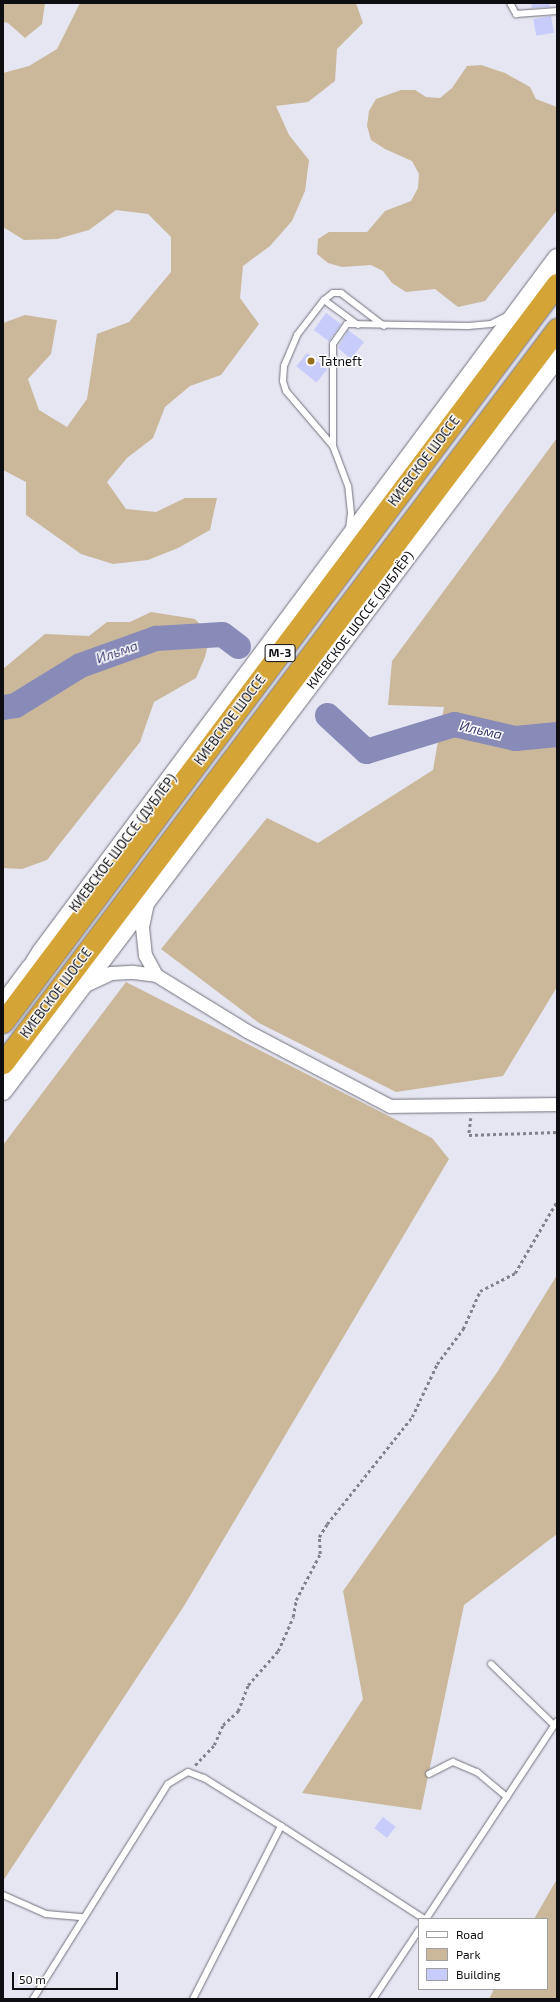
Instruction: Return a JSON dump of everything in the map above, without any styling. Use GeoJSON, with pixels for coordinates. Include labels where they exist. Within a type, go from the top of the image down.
{"type":"FeatureCollection","features":[{"type":"Feature","properties":{"kind":"highway","name":"КИЕВСКОЕ ШОССЕ"},"geometry":{"type":"LineString","coordinates":[[3,1022],[557,284]]}},
{"type":"Feature","properties":{"kind":"highway","name":"КИЕВСКОЕ ШОССЕ"},"geometry":{"type":"LineString","coordinates":[[3,1063],[557,328]]}},
{"type":"Feature","properties":{"kind":"main road","name":"КИЕВСКОЕ ШОССЕ (ДУБЛЁР)"},"geometry":{"type":"LineString","coordinates":[[41,952],[557,258]]}},
{"type":"Feature","properties":{"kind":"main road","name":"КИЕВСКОЕ ШОССЕ (ДУБЛЁР)"},"geometry":{"type":"LineString","coordinates":[[3,1091],[147,903],[557,358]]}},
{"type":"Feature","properties":{"kind":"main road"},"geometry":{"type":"LineString","coordinates":[[3,1015],[41,952]]}},
{"type":"Feature","properties":{"kind":"street"},"geometry":{"type":"LineString","coordinates":[[147,903],[142,927],[145,956],[156,975]]}},
{"type":"Feature","properties":{"kind":"street","name":"КИЕВСКОЕ ШОССЕ (ДУБЛЁР)"},"geometry":{"type":"LineString","coordinates":[[3,1003],[41,952]]}},
{"type":"Feature","properties":{"kind":"street"},"geometry":{"type":"LineString","coordinates":[[85,985],[111,973],[133,972],[156,975],[247,1031],[390,1106],[557,1104]]}},
{"type":"Feature","properties":{"kind":"lane"},"geometry":{"type":"LineString","coordinates":[[510,3],[516,14],[557,11]]}},
{"type":"Feature","properties":{"kind":"lane"},"geometry":{"type":"LineString","coordinates":[[347,541],[352,513],[348,486],[333,446],[290,396],[283,381],[284,366],[297,335],[324,300],[333,293],[341,293],[384,326]]}},
{"type":"Feature","properties":{"kind":"lane"},"geometry":{"type":"LineString","coordinates":[[324,300],[358,325]]}},
{"type":"Feature","properties":{"kind":"lane"},"geometry":{"type":"LineString","coordinates":[[333,446],[334,344],[347,324],[384,326],[491,324],[517,311]]}},
{"type":"Feature","properties":{"kind":"lane"},"geometry":{"type":"LineString","coordinates":[[426,1918],[556,1723],[491,1664]]}},
{"type":"Feature","properties":{"kind":"lane"},"geometry":{"type":"LineString","coordinates":[[429,1774],[453,1762],[477,1772],[507,1797]]}},
{"type":"Feature","properties":{"kind":"lane"},"geometry":{"type":"LineString","coordinates":[[33,1999],[83,1917],[168,1784],[188,1772],[204,1778],[423,1918]]}},
{"type":"Feature","properties":{"kind":"lane"},"geometry":{"type":"LineString","coordinates":[[193,1999],[281,1826]]}},
{"type":"Feature","properties":{"kind":"lane"},"geometry":{"type":"LineString","coordinates":[[3,1895],[46,1914],[83,1917]]}},
{"type":"Feature","properties":{"kind":"lane"},"geometry":{"type":"LineString","coordinates":[[373,1999],[418,1932]]}},
{"type":"Feature","properties":{"kind":"path"},"geometry":{"type":"LineString","coordinates":[[472,1105],[469,1135],[557,1132]]}},
{"type":"Feature","properties":{"kind":"path"},"geometry":{"type":"LineString","coordinates":[[188,1772],[214,1745],[223,1725],[238,1711],[248,1684],[278,1651],[293,1616],[296,1600],[320,1554],[319,1537],[327,1524],[412,1417],[437,1364],[463,1329],[480,1291],[515,1273],[557,1201]]}},
{"type":"Feature","properties":{"kind":"green space"},"geometry":{"type":"Polygon","coordinates":[[[3,3],[45,3],[42,24],[25,38],[8,23],[3,22],[3,3]]]}},
{"type":"Feature","properties":{"kind":"green space"},"geometry":{"type":"Polygon","coordinates":[[[80,3],[356,3],[363,23],[337,49],[335,81],[308,102],[276,106],[289,135],[309,160],[305,191],[292,221],[270,246],[243,266],[240,298],[259,324],[221,375],[190,386],[165,407],[153,438],[127,458],[107,482],[126,509],[156,512],[185,498],[217,498],[210,530],[178,548],[148,560],[113,564],[81,554],[26,515],[26,482],[3,470],[3,323],[25,315],[57,320],[51,354],[28,379],[39,410],[67,427],[87,399],[97,334],[129,322],[171,272],[171,237],[148,214],[116,210],[89,230],[57,239],[24,240],[3,227],[3,73],[29,66],[57,49],[80,3]]]}},
{"type":"Feature","properties":{"kind":"green space"},"geometry":{"type":"Polygon","coordinates":[[[481,65],[505,73],[530,87],[536,99],[557,107],[557,210],[485,301],[458,307],[435,289],[406,292],[392,283],[383,271],[371,265],[342,267],[328,263],[317,254],[318,239],[329,232],[367,232],[385,211],[411,201],[418,188],[419,174],[412,161],[385,149],[371,140],[367,126],[369,111],[376,99],[401,90],[415,90],[426,97],[440,98],[452,88],[467,66],[481,65]]]}},
{"type":"Feature","properties":{"kind":"green space"},"geometry":{"type":"Polygon","coordinates":[[[557,438],[557,987],[503,1076],[396,1092],[259,1023],[161,949],[267,818],[318,843],[433,770],[444,707],[388,705],[392,661],[557,438]]]}},
{"type":"Feature","properties":{"kind":"green space"},"geometry":{"type":"Polygon","coordinates":[[[151,612],[195,619],[210,635],[205,657],[196,678],[154,702],[140,742],[47,860],[22,869],[3,868],[3,669],[45,634],[89,636],[107,622],[130,622],[151,612]]]}},
{"type":"Feature","properties":{"kind":"green space"},"geometry":{"type":"Polygon","coordinates":[[[126,982],[432,1138],[449,1159],[184,1606],[3,1881],[3,1145],[126,982]]]}},
{"type":"Feature","properties":{"kind":"green space"},"geometry":{"type":"Polygon","coordinates":[[[557,1275],[557,1534],[464,1605],[421,1810],[302,1793],[363,1699],[343,1591],[498,1371],[557,1275]]]}},
{"type":"Feature","properties":{"kind":"green space"},"geometry":{"type":"Polygon","coordinates":[[[557,1879],[557,1999],[489,1999],[494,1990],[548,1990],[548,1918],[535,1918],[557,1879]]]}},
{"type":"Feature","properties":{"kind":"building"},"geometry":{"type":"Polygon","coordinates":[[[531,3],[549,3],[550,7],[532,8],[531,3]]]}},
{"type":"Feature","properties":{"kind":"building"},"geometry":{"type":"Polygon","coordinates":[[[551,16],[554,33],[536,36],[533,19],[551,16]]]}},
{"type":"Feature","properties":{"kind":"building"},"geometry":{"type":"Polygon","coordinates":[[[326,313],[341,324],[329,341],[314,330],[326,313]]]}},
{"type":"Feature","properties":{"kind":"building"},"geometry":{"type":"Polygon","coordinates":[[[348,330],[364,342],[351,359],[338,348],[348,330]]]}},
{"type":"Feature","properties":{"kind":"building"},"geometry":{"type":"Polygon","coordinates":[[[307,353],[327,369],[317,383],[296,366],[307,353]]]}},
{"type":"Feature","properties":{"kind":"building"},"geometry":{"type":"Polygon","coordinates":[[[383,1817],[396,1827],[387,1838],[374,1828],[383,1817]]]}},
{"type":"Feature","properties":{"kind":"waterway","name":"Ильма"},"geometry":{"type":"LineString","coordinates":[[3,707],[15,705],[80,665],[155,638],[222,634],[238,646]]}},
{"type":"Feature","properties":{"kind":"waterway","name":"Ильма"},"geometry":{"type":"LineString","coordinates":[[327,715],[366,751],[454,724],[515,738],[557,734]]}},
{"type":"Feature","properties":{"kind":"place","name":"Tatneft"},"geometry":{"type":"Point","coordinates":[311,361]}}]}
